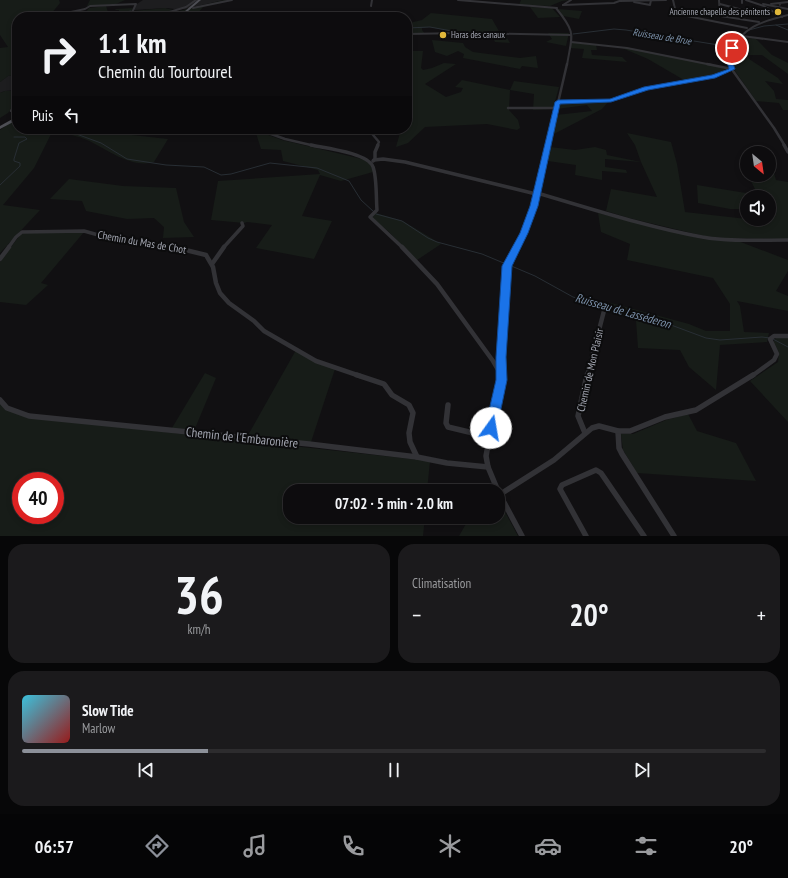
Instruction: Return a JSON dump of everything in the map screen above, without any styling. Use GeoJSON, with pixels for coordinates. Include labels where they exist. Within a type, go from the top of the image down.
{"type":"FeatureCollection","features":[{"type":"Feature","properties":{"kind":"main road"},"geometry":{"type":"LineString","coordinates":[[185,12],[199,0]]}},
{"type":"Feature","properties":{"kind":"main road"},"geometry":{"type":"LineString","coordinates":[[0,128],[12,121]]}},
{"type":"Feature","properties":{"kind":"street"},"geometry":{"type":"LineString","coordinates":[[170,12],[186,7],[199,0]]}},
{"type":"Feature","properties":{"kind":"street"},"geometry":{"type":"LineString","coordinates":[[193,8],[232,0]]}},
{"type":"Feature","properties":{"kind":"street"},"geometry":{"type":"LineString","coordinates":[[371,6],[372,0]]}},
{"type":"Feature","properties":{"kind":"street"},"geometry":{"type":"LineString","coordinates":[[458,0],[556,8],[565,5],[614,3],[621,0],[626,2],[640,0],[666,0]]}},
{"type":"Feature","properties":{"kind":"street"},"geometry":{"type":"LineString","coordinates":[[565,5],[571,0]]}},
{"type":"Feature","properties":{"kind":"street"},"geometry":{"type":"LineString","coordinates":[[633,1],[636,3],[650,5],[651,0]]}},
{"type":"Feature","properties":{"kind":"street"},"geometry":{"type":"LineString","coordinates":[[673,0],[676,13],[733,16],[763,22]]}},
{"type":"Feature","properties":{"kind":"street"},"geometry":{"type":"LineString","coordinates":[[719,0],[720,16]]}},
{"type":"Feature","properties":{"kind":"street"},"geometry":{"type":"LineString","coordinates":[[746,0],[764,5],[780,5],[788,1]]}},
{"type":"Feature","properties":{"kind":"street"},"geometry":{"type":"LineString","coordinates":[[774,0],[788,1]]}},
{"type":"Feature","properties":{"kind":"street"},"geometry":{"type":"LineString","coordinates":[[774,0],[786,8]]}},
{"type":"Feature","properties":{"kind":"street"},"geometry":{"type":"LineString","coordinates":[[71,12],[85,9],[90,6],[136,4],[133,12]]}},
{"type":"Feature","properties":{"kind":"street"},"geometry":{"type":"LineString","coordinates":[[720,4],[739,9],[747,9]]}},
{"type":"Feature","properties":{"kind":"street"},"geometry":{"type":"LineString","coordinates":[[764,5],[781,17]]}},
{"type":"Feature","properties":{"kind":"street"},"geometry":{"type":"LineString","coordinates":[[769,5],[780,5]]}},
{"type":"Feature","properties":{"kind":"street"},"geometry":{"type":"LineString","coordinates":[[495,484],[486,456],[500,390],[508,264],[524,233],[537,194],[571,42],[571,27],[556,8]]}},
{"type":"Feature","properties":{"kind":"street"},"geometry":{"type":"LineString","coordinates":[[684,14],[746,29],[763,22],[788,15]]}},
{"type":"Feature","properties":{"kind":"street"},"geometry":{"type":"LineString","coordinates":[[746,29],[728,54],[732,69],[774,128],[788,152]]}},
{"type":"Feature","properties":{"kind":"street"},"geometry":{"type":"LineString","coordinates":[[412,34],[461,33],[571,35]]}},
{"type":"Feature","properties":{"kind":"street"},"geometry":{"type":"LineString","coordinates":[[742,36],[788,42]]}},
{"type":"Feature","properties":{"kind":"street"},"geometry":{"type":"LineString","coordinates":[[571,42],[627,48],[732,69]]}},
{"type":"Feature","properties":{"kind":"street"},"geometry":{"type":"LineString","coordinates":[[558,102],[611,100],[646,88],[713,77],[732,69]]}},
{"type":"Feature","properties":{"kind":"street"},"geometry":{"type":"LineString","coordinates":[[508,108],[556,108]]}},
{"type":"Feature","properties":{"kind":"street"},"geometry":{"type":"LineString","coordinates":[[271,134],[285,139],[362,157],[372,161],[383,159],[405,162],[703,237],[725,239],[788,240]]}},
{"type":"Feature","properties":{"kind":"street"},"geometry":{"type":"LineString","coordinates":[[372,134],[378,142],[372,161],[374,168],[374,212],[371,219],[393,237],[437,284],[501,374]]}},
{"type":"Feature","properties":{"kind":"street"},"geometry":{"type":"LineString","coordinates":[[242,223],[243,226],[220,251],[212,264],[220,293],[229,303],[254,321],[264,331],[316,361],[384,384],[392,395],[409,405],[413,413],[408,433],[410,442],[417,457]]}},
{"type":"Feature","properties":{"kind":"street","name":"Chemin du Mas de Chot"},"geometry":{"type":"LineString","coordinates":[[0,259],[16,237],[22,232],[84,231],[109,238],[164,245],[203,254],[208,257],[212,264]]}},
{"type":"Feature","properties":{"kind":"street","name":"Chemin de Mon Plaisir"},"geometry":{"type":"LineString","coordinates":[[585,433],[578,416],[593,350],[606,307]]}},
{"type":"Feature","properties":{"kind":"street"},"geometry":{"type":"LineString","coordinates":[[505,491],[554,460],[592,428],[599,426],[618,431],[630,431],[665,417],[696,410],[740,384],[769,364],[776,358],[776,350],[770,338],[788,336]]}},
{"type":"Feature","properties":{"kind":"street"},"geometry":{"type":"LineString","coordinates":[[493,361],[501,357]]}},
{"type":"Feature","properties":{"kind":"street","name":"Chemin de l'Embaronière"},"geometry":{"type":"LineString","coordinates":[[0,400],[7,408],[29,416],[417,457],[489,469]]}},
{"type":"Feature","properties":{"kind":"street"},"geometry":{"type":"LineString","coordinates":[[448,405],[446,423],[448,427],[473,433],[488,441]]}},
{"type":"Feature","properties":{"kind":"street"},"geometry":{"type":"LineString","coordinates":[[618,431],[619,448],[622,454],[674,536]]}},
{"type":"Feature","properties":{"kind":"street"},"geometry":{"type":"LineString","coordinates":[[586,536],[560,489],[562,485],[593,470],[599,471],[644,536]]}},
{"type":"Feature","properties":{"kind":"street"},"geometry":{"type":"LineString","coordinates":[[505,505],[522,536]]}},
{"type":"Feature","properties":{"kind":"shaded area"},"geometry":{"type":"Polygon","coordinates":[[[0,0],[59,0],[60,3],[53,12],[12,12],[12,76],[8,76],[0,82],[0,48],[8,47],[0,35],[0,0]]]}},
{"type":"Feature","properties":{"kind":"shaded area"},"geometry":{"type":"Polygon","coordinates":[[[90,0],[125,0],[116,4],[87,6],[90,0]]]}},
{"type":"Feature","properties":{"kind":"shaded area"},"geometry":{"type":"Polygon","coordinates":[[[143,0],[224,0],[185,9],[167,8],[134,10],[137,4],[143,0]]]}},
{"type":"Feature","properties":{"kind":"shaded area"},"geometry":{"type":"Polygon","coordinates":[[[224,0],[231,0],[204,6],[199,12],[175,12],[224,0]]]}},
{"type":"Feature","properties":{"kind":"shaded area"},"geometry":{"type":"Polygon","coordinates":[[[521,0],[570,0],[562,1],[550,6],[519,5],[521,0]]]}},
{"type":"Feature","properties":{"kind":"shaded area"},"geometry":{"type":"Polygon","coordinates":[[[106,6],[108,12],[86,12],[89,8],[106,6]]]}},
{"type":"Feature","properties":{"kind":"shaded area"},"geometry":{"type":"Polygon","coordinates":[[[530,7],[552,8],[560,17],[538,18],[530,7]]]}},
{"type":"Feature","properties":{"kind":"shaded area"},"geometry":{"type":"Polygon","coordinates":[[[133,8],[131,12],[118,12],[119,10],[115,9],[133,8]]]}},
{"type":"Feature","properties":{"kind":"shaded area"},"geometry":{"type":"Polygon","coordinates":[[[165,8],[173,10],[167,12],[132,12],[165,8]]]}},
{"type":"Feature","properties":{"kind":"shaded area"},"geometry":{"type":"Polygon","coordinates":[[[558,9],[582,11],[579,19],[563,16],[558,9]]]}},
{"type":"Feature","properties":{"kind":"shaded area"},"geometry":{"type":"Polygon","coordinates":[[[431,13],[492,19],[500,33],[504,33],[510,43],[495,42],[491,33],[458,33],[429,27],[422,28],[425,34],[412,35],[412,22],[422,20],[431,13]]]}},
{"type":"Feature","properties":{"kind":"shaded area"},"geometry":{"type":"Polygon","coordinates":[[[548,33],[569,33],[566,46],[546,42],[552,39],[548,33]]]}},
{"type":"Feature","properties":{"kind":"shaded area"},"geometry":{"type":"Polygon","coordinates":[[[743,37],[756,39],[772,55],[788,63],[788,74],[762,55],[748,55],[749,59],[778,78],[783,84],[765,81],[774,91],[776,99],[788,100],[788,110],[783,110],[779,103],[756,101],[735,71],[729,54],[743,37]]]}},
{"type":"Feature","properties":{"kind":"shaded area"},"geometry":{"type":"Polygon","coordinates":[[[432,40],[463,43],[465,47],[473,52],[520,58],[536,56],[538,68],[522,66],[520,69],[463,58],[464,54],[458,51],[447,56],[435,52],[432,40]]]}},
{"type":"Feature","properties":{"kind":"shaded area"},"geometry":{"type":"Polygon","coordinates":[[[571,42],[596,45],[597,50],[591,50],[592,55],[622,57],[627,62],[582,58],[584,49],[570,48],[571,42]]]}},
{"type":"Feature","properties":{"kind":"shaded area"},"geometry":{"type":"Polygon","coordinates":[[[622,48],[728,68],[712,76],[684,80],[648,59],[622,48]]]}},
{"type":"Feature","properties":{"kind":"shaded area"},"geometry":{"type":"Polygon","coordinates":[[[412,51],[423,51],[421,68],[423,70],[444,63],[456,64],[425,84],[446,97],[461,92],[463,88],[455,87],[462,80],[510,90],[509,110],[518,120],[520,128],[517,130],[487,124],[425,127],[408,143],[396,147],[400,134],[412,134],[412,51]]]}},
{"type":"Feature","properties":{"kind":"shaded area"},"geometry":{"type":"Polygon","coordinates":[[[8,76],[12,76],[12,90],[0,93],[0,82],[8,76]]]}},
{"type":"Feature","properties":{"kind":"shaded area"},"geometry":{"type":"Polygon","coordinates":[[[514,81],[559,87],[553,109],[533,110],[534,94],[510,90],[514,81]]]}},
{"type":"Feature","properties":{"kind":"shaded area"},"geometry":{"type":"Polygon","coordinates":[[[12,91],[12,108],[8,113],[0,118],[0,93],[12,91]]]}},
{"type":"Feature","properties":{"kind":"shaded area"},"geometry":{"type":"Polygon","coordinates":[[[608,102],[602,109],[552,135],[556,115],[592,111],[587,105],[557,109],[559,103],[608,102]]]}},
{"type":"Feature","properties":{"kind":"shaded area"},"geometry":{"type":"Polygon","coordinates":[[[12,122],[12,134],[51,134],[34,168],[3,205],[40,210],[0,253],[0,130],[12,122]]]}},
{"type":"Feature","properties":{"kind":"shaded area"},"geometry":{"type":"Polygon","coordinates":[[[627,133],[671,142],[677,164],[685,212],[740,218],[740,226],[776,226],[776,190],[756,190],[752,182],[776,182],[776,180],[788,182],[788,239],[723,238],[704,236],[606,211],[611,189],[657,197],[635,145],[627,133]]]}},
{"type":"Feature","properties":{"kind":"shaded area"},"geometry":{"type":"Polygon","coordinates":[[[65,134],[133,134],[132,135],[168,139],[154,162],[137,163],[119,157],[87,140],[65,134]]]}},
{"type":"Feature","properties":{"kind":"shaded area"},"geometry":{"type":"Polygon","coordinates":[[[256,134],[266,134],[282,140],[366,160],[370,163],[373,172],[341,181],[320,175],[302,216],[332,221],[314,259],[256,248],[272,225],[211,220],[218,181],[320,174],[318,170],[283,161],[281,150],[261,149],[256,134]]]}},
{"type":"Feature","properties":{"kind":"shaded area"},"geometry":{"type":"Polygon","coordinates":[[[550,147],[575,150],[595,147],[606,150],[607,155],[641,162],[605,159],[605,167],[626,170],[627,173],[602,171],[602,180],[575,175],[576,165],[548,161],[550,147]]]}},
{"type":"Feature","properties":{"kind":"shaded area"},"geometry":{"type":"Polygon","coordinates":[[[69,179],[123,186],[176,188],[184,222],[194,237],[163,238],[164,227],[154,218],[127,219],[86,211],[82,201],[50,199],[69,179]]]}},
{"type":"Feature","properties":{"kind":"shaded area"},"geometry":{"type":"Polygon","coordinates":[[[697,185],[740,192],[740,209],[730,209],[698,203],[697,185]]]}},
{"type":"Feature","properties":{"kind":"shaded area"},"geometry":{"type":"Polygon","coordinates":[[[376,213],[403,221],[441,244],[417,260],[388,231],[373,219],[373,214],[376,213]]]}},
{"type":"Feature","properties":{"kind":"shaded area"},"geometry":{"type":"Polygon","coordinates":[[[598,213],[703,239],[738,241],[788,260],[788,271],[776,291],[788,296],[788,311],[737,301],[740,306],[744,332],[769,333],[767,342],[720,345],[716,390],[689,367],[680,350],[638,348],[636,320],[608,311],[611,303],[689,324],[706,331],[730,331],[730,304],[713,278],[627,260],[630,244],[601,232],[598,213]]]}},
{"type":"Feature","properties":{"kind":"shaded area"},"geometry":{"type":"Polygon","coordinates":[[[84,232],[41,283],[48,285],[26,305],[0,302],[0,262],[20,235],[23,233],[84,232]]]}},
{"type":"Feature","properties":{"kind":"shaded area"},"geometry":{"type":"Polygon","coordinates":[[[776,338],[788,338],[788,422],[750,381],[778,362],[779,353],[773,342],[776,338]]]}},
{"type":"Feature","properties":{"kind":"shaded area"},"geometry":{"type":"Polygon","coordinates":[[[296,350],[335,369],[311,442],[247,437],[296,350]]]}},
{"type":"Feature","properties":{"kind":"shaded area"},"geometry":{"type":"Polygon","coordinates":[[[205,373],[216,378],[194,431],[172,428],[205,373]]]}},
{"type":"Feature","properties":{"kind":"shaded area"},"geometry":{"type":"Polygon","coordinates":[[[0,403],[5,409],[27,417],[430,461],[428,484],[283,484],[283,524],[424,524],[423,536],[0,536],[0,403]]]}},
{"type":"Feature","properties":{"kind":"shaded area"},"geometry":{"type":"Polygon","coordinates":[[[688,414],[697,431],[736,443],[756,481],[637,473],[623,450],[621,434],[633,434],[666,420],[688,414]]]}},
{"type":"Feature","properties":{"kind":"shaded area"},"geometry":{"type":"Polygon","coordinates":[[[505,512],[518,536],[459,536],[466,524],[505,524],[505,512]]]}},
{"type":"Feature","properties":{"kind":"waterway"},"geometry":{"type":"LineString","coordinates":[[126,12],[131,11]]}},
{"type":"Feature","properties":{"kind":"waterway","name":"Ruisseau de Brue"},"geometry":{"type":"LineString","coordinates":[[776,25],[788,24]]}},
{"type":"Feature","properties":{"kind":"waterway","name":"Ruisseau de Brue"},"geometry":{"type":"LineString","coordinates":[[749,30],[764,26],[776,25]]}},
{"type":"Feature","properties":{"kind":"waterway","name":"Ruisseau de Brue"},"geometry":{"type":"LineString","coordinates":[[776,25],[788,30]]}},
{"type":"Feature","properties":{"kind":"waterway","name":"Ruisseau de Brue"},"geometry":{"type":"LineString","coordinates":[[412,28],[430,27],[457,32]]}},
{"type":"Feature","properties":{"kind":"waterway","name":"Ruisseau de Brue"},"geometry":{"type":"LineString","coordinates":[[573,34],[614,29],[626,30],[737,48],[745,38]]}},
{"type":"Feature","properties":{"kind":"waterway","name":"Ruisseau de Lasséderon"},"geometry":{"type":"LineString","coordinates":[[76,134],[101,143],[127,159],[166,165],[204,167],[221,175],[231,174],[270,163],[317,168],[349,181],[361,200],[374,212]]}},
{"type":"Feature","properties":{"kind":"waterway"},"geometry":{"type":"LineString","coordinates":[[0,185],[20,166],[20,163],[14,161],[14,159],[19,143],[27,139],[25,137],[14,137]]}},
{"type":"Feature","properties":{"kind":"waterway","name":"Ruisseau de Lasséderon"},"geometry":{"type":"LineString","coordinates":[[376,214],[402,221],[428,238],[437,242],[482,254],[506,264]]}},
{"type":"Feature","properties":{"kind":"waterway","name":"Ruisseau de Lasséderon"},"geometry":{"type":"LineString","coordinates":[[509,265],[535,276],[573,297],[604,305]]}},
{"type":"Feature","properties":{"kind":"waterway","name":"Ruisseau de Lasséderon"},"geometry":{"type":"LineString","coordinates":[[607,306],[632,316],[663,322],[706,338],[720,340],[762,337],[770,338]]}},
{"type":"Feature","properties":{"kind":"waterway","name":"Ruisseau de Lasséderon"},"geometry":{"type":"LineString","coordinates":[[773,339],[788,347]]}},
{"type":"Feature","properties":{"kind":"place","name":"Ancienne chapelle des pénitents"},"geometry":{"type":"Point","coordinates":[778,12]}},
{"type":"Feature","properties":{"kind":"place","name":"Haras des canaux"},"geometry":{"type":"Point","coordinates":[443,35]}},
{"type":"Feature","properties":{"kind":"route"},"geometry":{"type":"LineString","coordinates":[[491,428],[501,380],[501,357],[507,266],[524,233],[534,206],[558,102],[607,101],[646,88],[675,82],[713,77],[732,69],[728,54],[732,48]]}}]}
